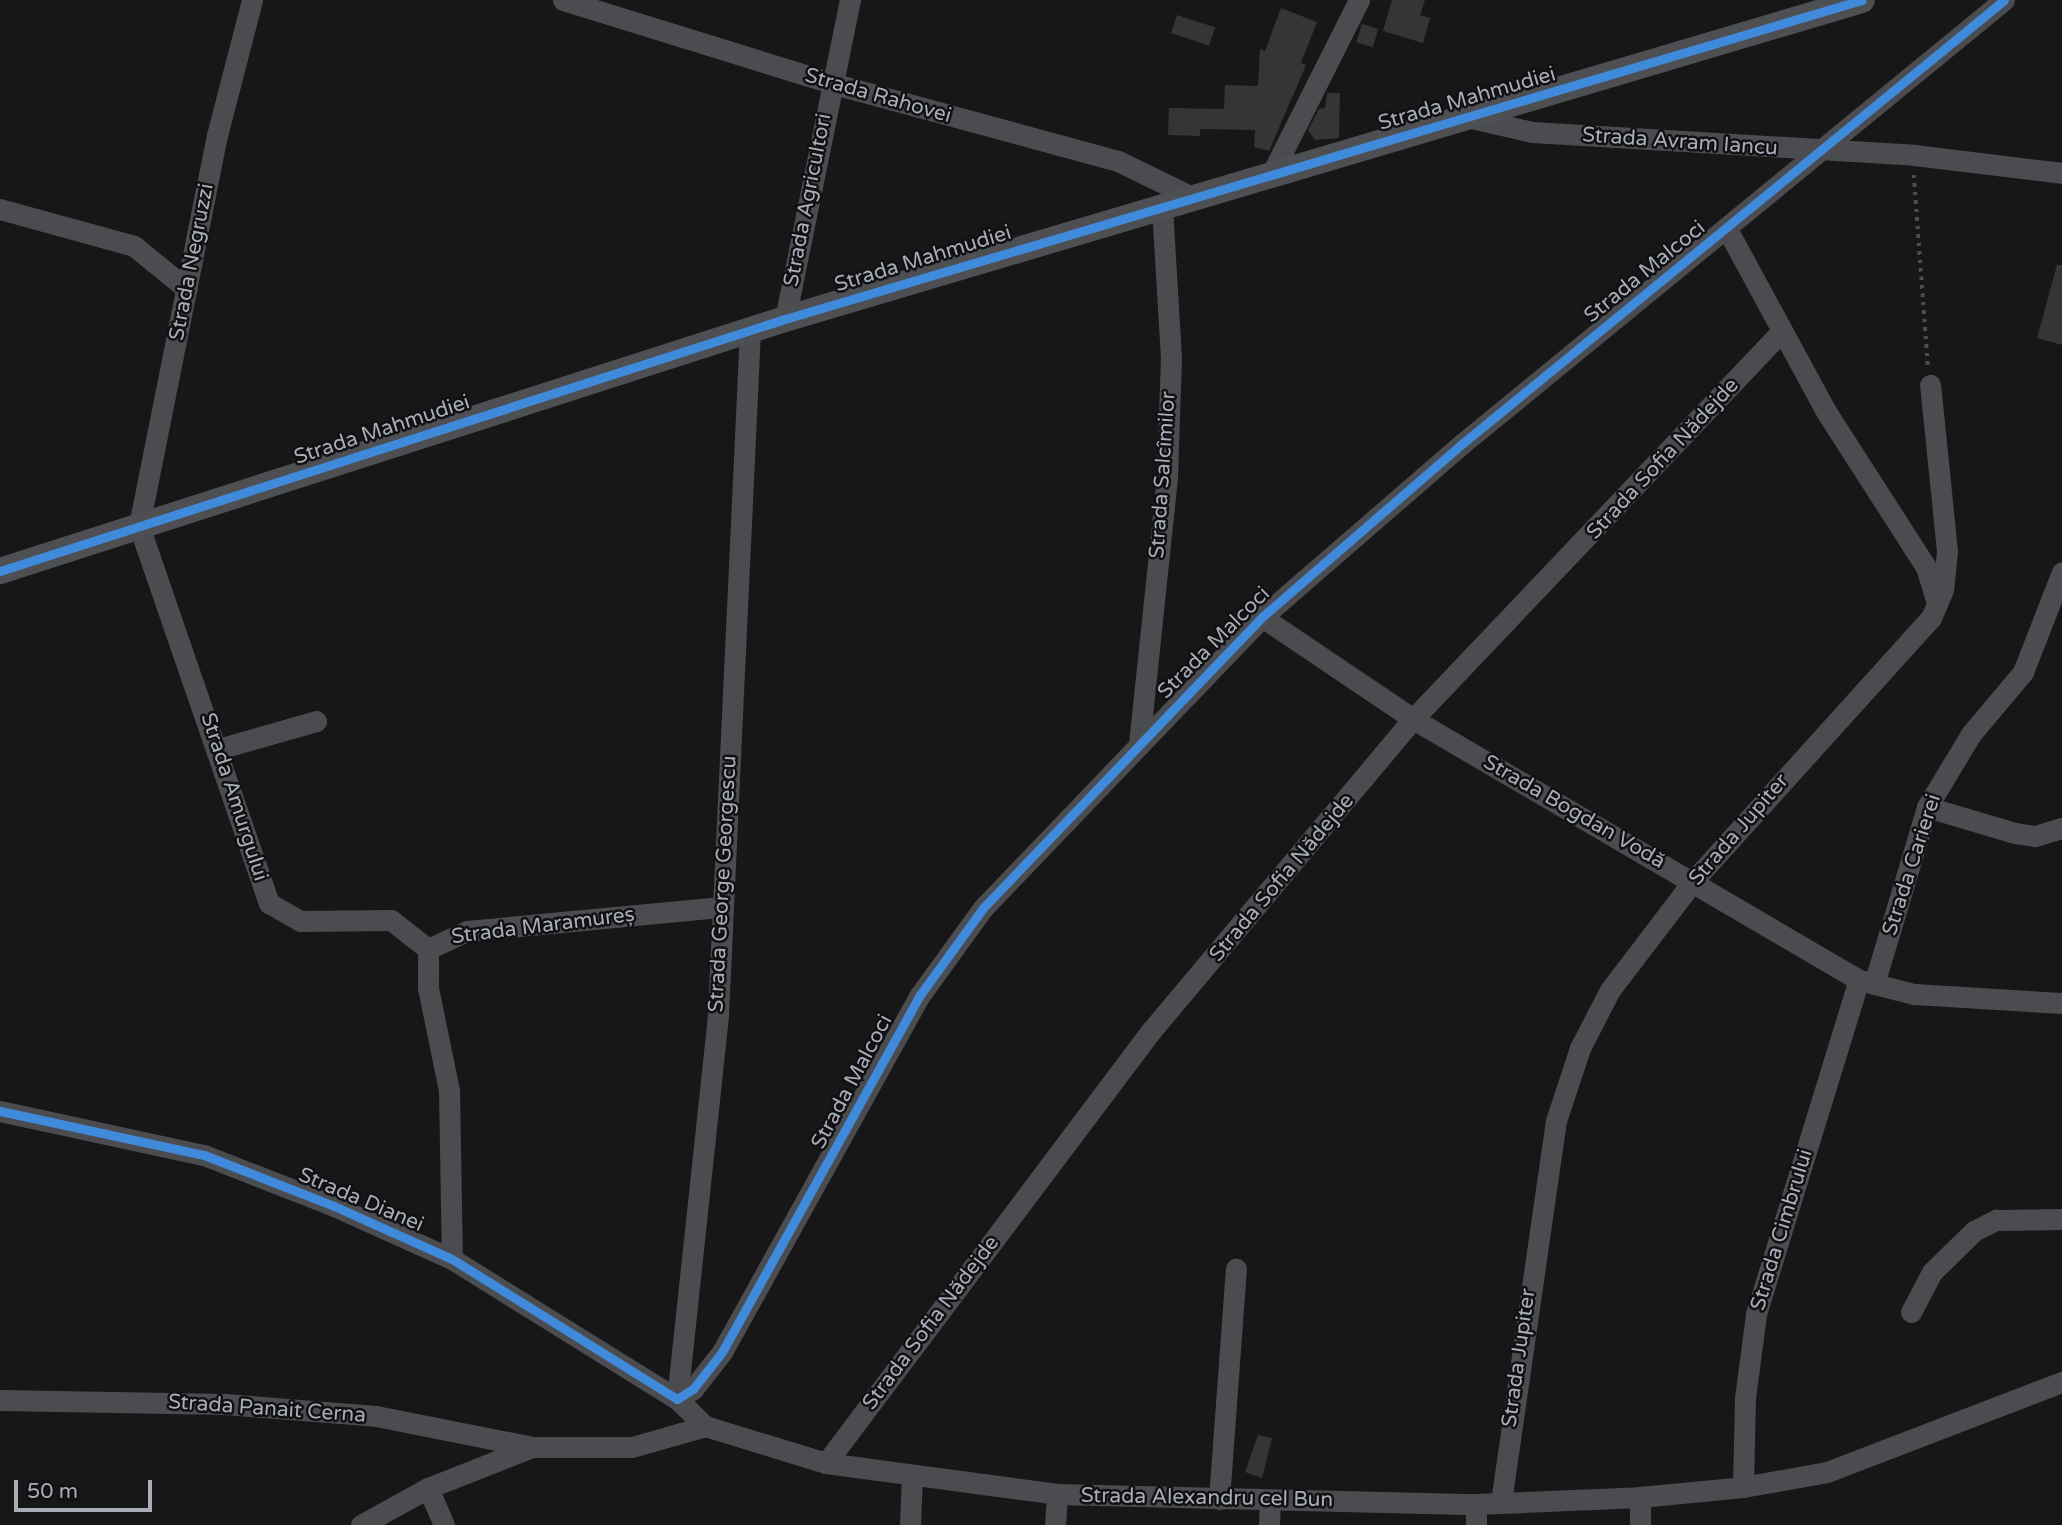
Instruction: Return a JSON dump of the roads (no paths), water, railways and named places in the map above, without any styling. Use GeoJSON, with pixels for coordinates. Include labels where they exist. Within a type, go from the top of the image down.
{"type":"FeatureCollection","features":[{"type":"Feature","properties":{"kind":"main road","name":"Strada Mahmudiei"},"geometry":{"type":"LineString","coordinates":[[0,571],[785,319],[1190,196],[1270,175],[1862,0]]}},
{"type":"Feature","properties":{"kind":"street","name":"Strada Negruzzi"},"geometry":{"type":"LineString","coordinates":[[139,526],[217,135],[252,0]]}},
{"type":"Feature","properties":{"kind":"street","name":"Strada Rahovei"},"geometry":{"type":"LineString","coordinates":[[563,0],[831,83],[1118,161],[1190,196]]}},
{"type":"Feature","properties":{"kind":"street","name":"Strada Agricultori"},"geometry":{"type":"LineString","coordinates":[[785,319],[850,0]]}},
{"type":"Feature","properties":{"kind":"street"},"geometry":{"type":"LineString","coordinates":[[1270,175],[1359,0]]}},
{"type":"Feature","properties":{"kind":"street","name":"Strada Malcoci"},"geometry":{"type":"LineString","coordinates":[[677,1399],[693,1389],[722,1352],[876,1071],[942,962],[983,908],[1262,617],[1464,443],[1824,152],[2004,0]]}},
{"type":"Feature","properties":{"kind":"street","name":"Strada Avram Iancu"},"geometry":{"type":"LineString","coordinates":[[1467,117],[1532,132],[1824,152],[1914,155],[2062,173]]}},
{"type":"Feature","properties":{"kind":"street","name":"Strada Salcîmilor"},"geometry":{"type":"LineString","coordinates":[[1139,744],[1167,477],[1171,358],[1162,205]]}},
{"type":"Feature","properties":{"kind":"street"},"geometry":{"type":"LineString","coordinates":[[0,209],[134,246],[187,289]]}},
{"type":"Feature","properties":{"kind":"street"},"geometry":{"type":"LineString","coordinates":[[1727,229],[1827,413],[1926,567],[1937,603]]}},
{"type":"Feature","properties":{"kind":"street","name":"Strada George Georgescu"},"geometry":{"type":"LineString","coordinates":[[677,1399],[718,1014],[750,330]]}},
{"type":"Feature","properties":{"kind":"street","name":"Strada Sofia Nădejde"},"geometry":{"type":"LineString","coordinates":[[826,1463],[1152,1031],[1413,719],[1782,331]]}},
{"type":"Feature","properties":{"kind":"street"},"geometry":{"type":"LineString","coordinates":[[1930,385],[1947,551],[1937,603]]}},
{"type":"Feature","properties":{"kind":"street","name":"Strada Amurgului"},"geometry":{"type":"LineString","coordinates":[[139,526],[270,903],[300,921],[391,920],[428,948]]}},
{"type":"Feature","properties":{"kind":"street","name":"Strada Carierei"},"geometry":{"type":"LineString","coordinates":[[1866,982],[1927,807],[1971,734],[2023,672],[2062,572]]}},
{"type":"Feature","properties":{"kind":"street","name":"Strada Jupiter"},"geometry":{"type":"LineString","coordinates":[[1501,1503],[1556,1121],[1580,1048],[1610,990],[1693,881],[1867,682],[1919,632],[1937,603]]}},
{"type":"Feature","properties":{"kind":"street","name":"Strada Bogdan Vodă"},"geometry":{"type":"LineString","coordinates":[[1262,617],[1413,719],[1866,982],[1952,998],[2062,1003]]}},
{"type":"Feature","properties":{"kind":"street"},"geometry":{"type":"LineString","coordinates":[[218,749],[316,721]]}},
{"type":"Feature","properties":{"kind":"street"},"geometry":{"type":"LineString","coordinates":[[1927,807],[2015,833],[2035,836],[2062,828]]}},
{"type":"Feature","properties":{"kind":"street","name":"Strada Maramureș"},"geometry":{"type":"LineString","coordinates":[[452,1259],[449,1090],[428,988],[428,948],[467,931],[722,907]]}},
{"type":"Feature","properties":{"kind":"street","name":"Strada Cimbrului"},"geometry":{"type":"LineString","coordinates":[[1743,1487],[1745,1398],[1762,1291],[1866,982]]}},
{"type":"Feature","properties":{"kind":"street","name":"Strada Dianei"},"geometry":{"type":"LineString","coordinates":[[0,1111],[204,1155],[452,1259],[677,1399]]}},
{"type":"Feature","properties":{"kind":"street"},"geometry":{"type":"LineString","coordinates":[[1911,1312],[1932,1272],[1974,1231],[1996,1220],[2062,1219]]}},
{"type":"Feature","properties":{"kind":"street"},"geometry":{"type":"LineString","coordinates":[[1219,1499],[1236,1269]]}},
{"type":"Feature","properties":{"kind":"street","name":"Strada Alexandru cel Bun"},"geometry":{"type":"LineString","coordinates":[[705,1426],[826,1463],[1057,1494],[1270,1500],[1476,1514],[1501,1503],[1640,1497],[1743,1487],[1856,1464],[2062,1382]]}},
{"type":"Feature","properties":{"kind":"street"},"geometry":{"type":"LineString","coordinates":[[362,1525],[428,1488],[532,1447],[632,1447],[705,1426],[677,1399]]}},
{"type":"Feature","properties":{"kind":"street","name":"Strada Panait Cerna"},"geometry":{"type":"LineString","coordinates":[[0,1400],[225,1404],[376,1416],[532,1447]]}},
{"type":"Feature","properties":{"kind":"street"},"geometry":{"type":"LineString","coordinates":[[910,1525],[912,1475]]}},
{"type":"Feature","properties":{"kind":"street"},"geometry":{"type":"LineString","coordinates":[[428,1488],[444,1525]]}},
{"type":"Feature","properties":{"kind":"street"},"geometry":{"type":"LineString","coordinates":[[1055,1525],[1057,1494]]}},
{"type":"Feature","properties":{"kind":"street"},"geometry":{"type":"LineString","coordinates":[[1640,1497],[1640,1525]]}},
{"type":"Feature","properties":{"kind":"street"},"geometry":{"type":"LineString","coordinates":[[1269,1525],[1270,1500]]}}]}
